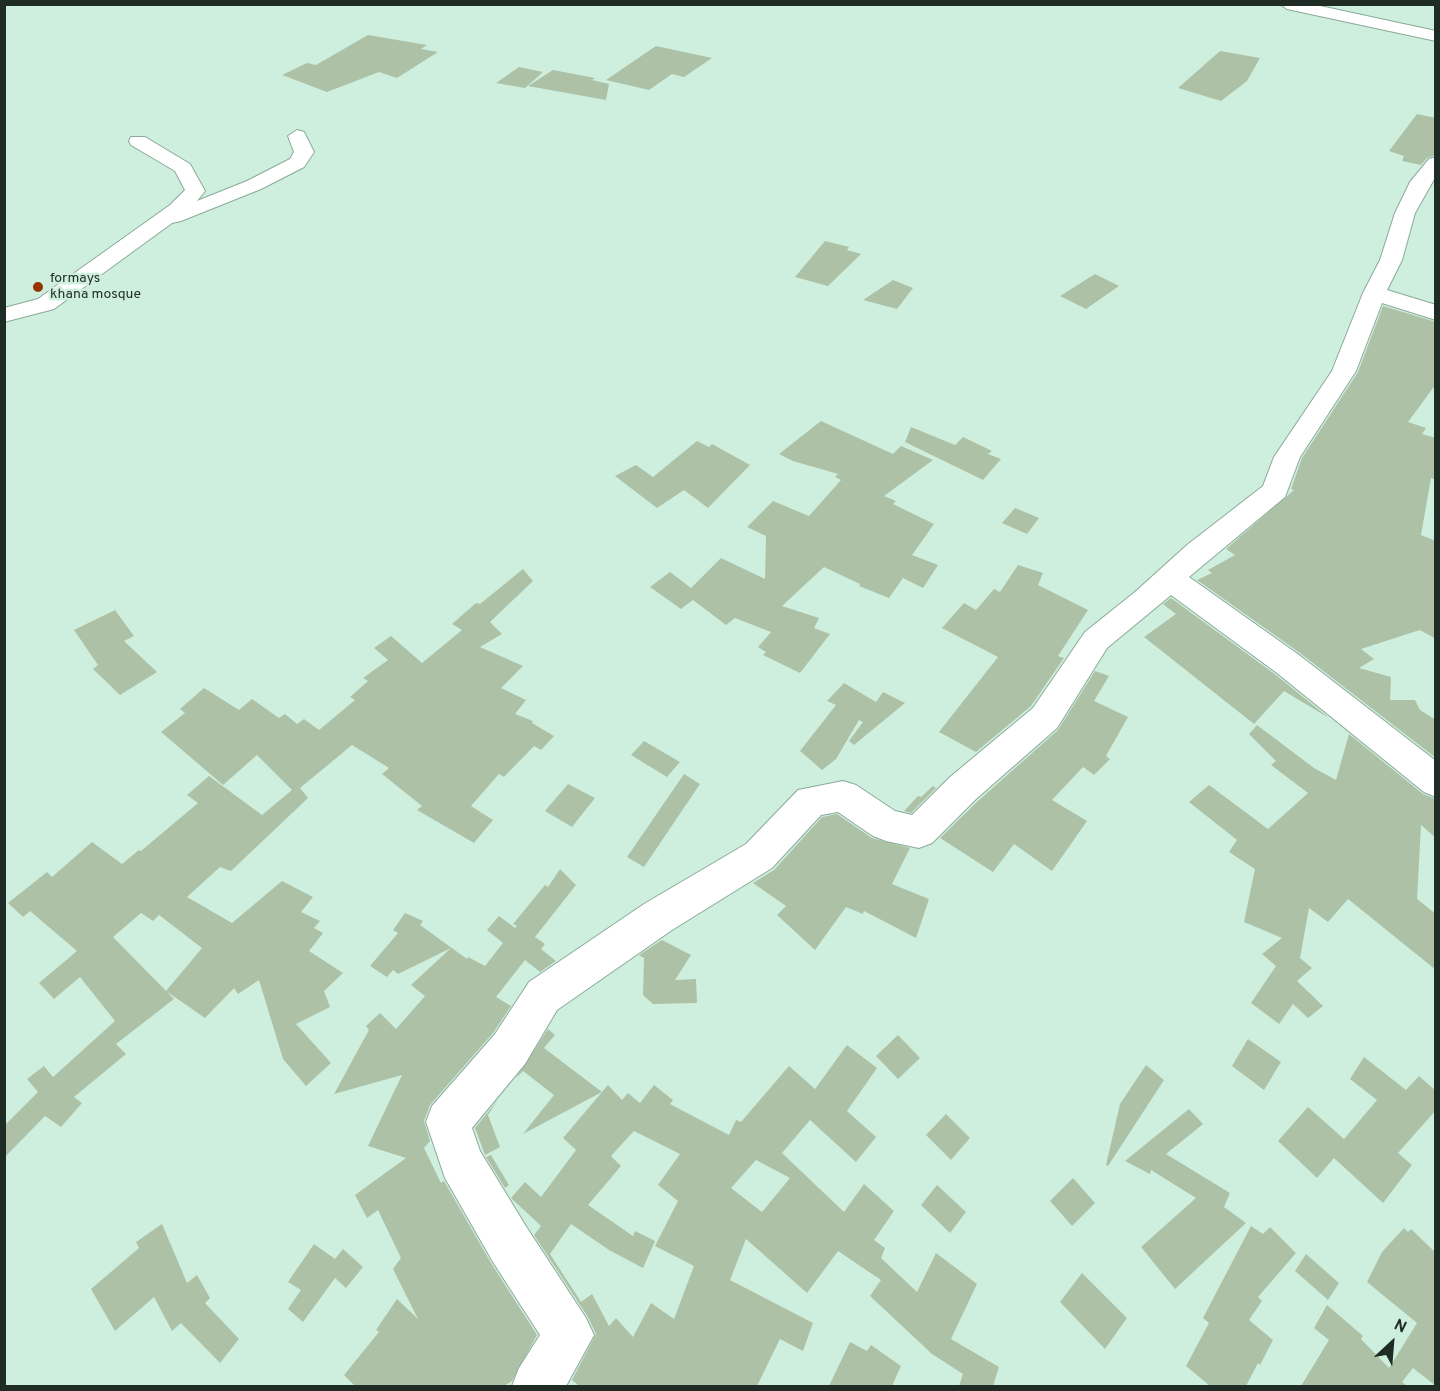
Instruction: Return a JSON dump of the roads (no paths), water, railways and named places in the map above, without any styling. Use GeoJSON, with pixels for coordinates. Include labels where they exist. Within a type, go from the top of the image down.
{"type":"FeatureCollection","features":[{"type":"Feature","properties":{"kind":"street"},"geometry":{"type":"LineString","coordinates":[[1287,4],[1436,36]]}},
{"type":"Feature","properties":{"kind":"street"},"geometry":{"type":"LineString","coordinates":[[159,222],[202,207],[297,163],[304,152],[297,136]]}},
{"type":"Feature","properties":{"kind":"street"},"geometry":{"type":"LineString","coordinates":[[4,315],[46,304],[159,222],[195,191],[183,168],[138,141]]}},
{"type":"Feature","properties":{"kind":"street"},"geometry":{"type":"LineString","coordinates":[[537,1386],[568,1335],[510,1245],[461,1162],[448,1122],[510,1049],[543,996],[658,917],[759,856],[811,801],[843,796],[886,825],[919,832],[963,788],[1045,718],[1096,640],[1197,552],[1275,491],[1287,457],[1344,371],[1374,293],[1391,260],[1405,213],[1420,182],[1436,163]]}},
{"type":"Feature","properties":{"kind":"street"},"geometry":{"type":"LineString","coordinates":[[1374,293],[1436,313]]}},
{"type":"Feature","properties":{"kind":"street"},"geometry":{"type":"LineString","coordinates":[[1169,578],[1288,664],[1436,782]]}},
{"type":"Feature","properties":{"kind":"place","name":"formays khana mosque"},"geometry":{"type":"Point","coordinates":[38,287]}}]}
